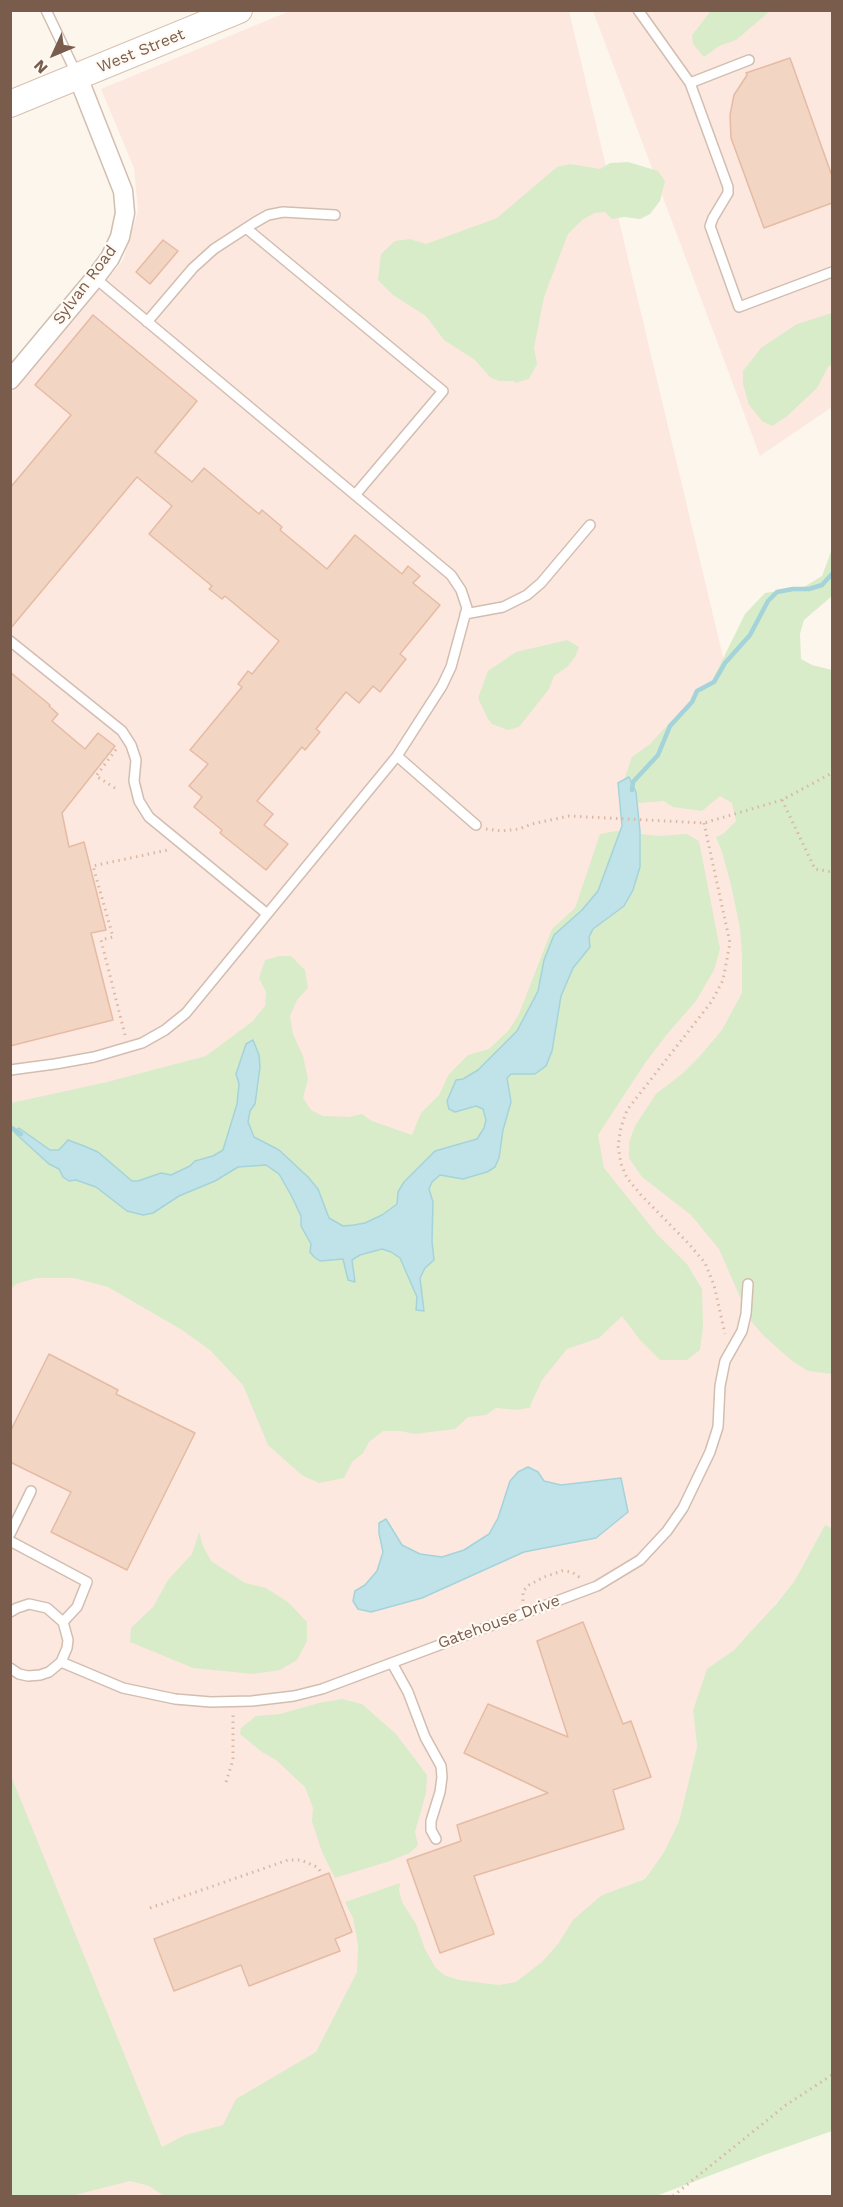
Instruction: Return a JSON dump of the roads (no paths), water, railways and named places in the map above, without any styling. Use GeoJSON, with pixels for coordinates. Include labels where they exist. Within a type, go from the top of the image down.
{"type":"FeatureCollection","features":[{"type":"Feature","properties":{"kind":"street","name":"West Street"},"geometry":{"type":"LineString","coordinates":[[10,104],[239,10]]}},
{"type":"Feature","properties":{"kind":"street","name":"Sylvan Road"},"geometry":{"type":"LineString","coordinates":[[10,380],[95,278],[110,258],[120,237],[125,213],[123,191],[78,77]]}},
{"type":"Feature","properties":{"kind":"lane"},"geometry":{"type":"LineString","coordinates":[[46,10],[78,77]]}},
{"type":"Feature","properties":{"kind":"lane"},"geometry":{"type":"LineString","coordinates":[[638,10],[690,82],[728,187],[728,193],[712,218],[710,226],[740,307],[832,272]]}},
{"type":"Feature","properties":{"kind":"lane"},"geometry":{"type":"LineString","coordinates":[[690,82],[749,60]]}},
{"type":"Feature","properties":{"kind":"lane"},"geometry":{"type":"LineString","coordinates":[[147,322],[193,268],[214,249],[268,215],[283,212],[335,215]]}},
{"type":"Feature","properties":{"kind":"lane"},"geometry":{"type":"LineString","coordinates":[[246,228],[443,391],[355,495]]}},
{"type":"Feature","properties":{"kind":"lane"},"geometry":{"type":"LineString","coordinates":[[10,1070],[55,1064],[141,1043],[165,1030],[186,1013],[397,756],[452,667],[467,608],[461,590],[451,575],[95,278]]}},
{"type":"Feature","properties":{"kind":"lane"},"geometry":{"type":"LineString","coordinates":[[465,614],[503,607],[527,595],[541,583],[590,525]]}},
{"type":"Feature","properties":{"kind":"lane"},"geometry":{"type":"LineString","coordinates":[[10,641],[122,731],[131,745],[136,760],[134,781],[139,801],[149,817],[266,913]]}},
{"type":"Feature","properties":{"kind":"lane"},"geometry":{"type":"LineString","coordinates":[[397,756],[476,825]]}},
{"type":"Feature","properties":{"kind":"lane","name":"Gatehouse Drive"},"geometry":{"type":"LineString","coordinates":[[61,1662],[123,1688],[175,1699],[211,1702],[252,1701],[294,1696],[322,1689],[597,1586],[640,1560],[667,1531],[683,1508],[710,1452],[718,1427],[724,1361],[742,1330],[746,1314],[748,1284]]}},
{"type":"Feature","properties":{"kind":"lane"},"geometry":{"type":"LineString","coordinates":[[10,1534],[31,1491]]}},
{"type":"Feature","properties":{"kind":"lane"},"geometry":{"type":"LineString","coordinates":[[10,1541],[87,1582],[78,1606],[63,1622]]}},
{"type":"Feature","properties":{"kind":"lane"},"geometry":{"type":"LineString","coordinates":[[10,1612],[29,1605],[39,1605],[55,1613],[63,1622],[68,1640],[61,1662],[40,1676],[19,1674],[10,1668]]}},
{"type":"Feature","properties":{"kind":"lane"},"geometry":{"type":"LineString","coordinates":[[392,1663],[408,1692],[425,1737],[441,1767],[440,1792],[431,1821],[431,1830],[436,1839]]}},
{"type":"Feature","properties":{"kind":"water"},"geometry":{"type":"Polygon","coordinates":[[[629,777],[636,792],[640,831],[640,867],[633,890],[624,906],[593,929],[589,937],[590,947],[573,968],[561,996],[552,1051],[546,1066],[535,1074],[511,1074],[507,1078],[511,1102],[495,1167],[487,1172],[463,1179],[440,1175],[432,1182],[429,1189],[433,1202],[434,1260],[425,1268],[420,1278],[424,1311],[416,1310],[417,1297],[400,1258],[391,1252],[382,1249],[360,1255],[352,1260],[355,1282],[348,1280],[343,1259],[320,1261],[314,1257],[310,1252],[311,1244],[301,1226],[301,1216],[291,1195],[279,1174],[266,1165],[238,1167],[215,1181],[179,1196],[153,1213],[143,1215],[127,1211],[96,1187],[76,1180],[69,1181],[63,1177],[59,1169],[49,1164],[15,1133],[19,1128],[50,1150],[59,1150],[68,1140],[84,1146],[98,1152],[132,1181],[161,1173],[171,1175],[195,1161],[213,1156],[223,1150],[237,1104],[239,1084],[236,1074],[246,1044],[253,1040],[259,1055],[260,1067],[255,1104],[250,1111],[248,1122],[254,1137],[279,1150],[308,1177],[318,1189],[329,1218],[343,1226],[365,1223],[382,1215],[397,1204],[398,1192],[404,1182],[435,1151],[477,1139],[484,1128],[486,1120],[483,1109],[476,1106],[455,1112],[449,1109],[447,1101],[456,1080],[463,1079],[478,1070],[517,1031],[538,991],[544,960],[554,935],[582,910],[598,891],[622,826],[618,783],[629,777]]]}},
{"type":"Feature","properties":{"kind":"water"},"geometry":{"type":"Polygon","coordinates":[[[528,1467],[538,1472],[544,1481],[561,1485],[621,1478],[628,1512],[596,1538],[524,1552],[422,1598],[371,1612],[358,1609],[353,1601],[355,1591],[365,1585],[377,1571],[383,1552],[379,1523],[386,1519],[402,1545],[420,1554],[442,1557],[464,1550],[489,1534],[498,1518],[510,1481],[518,1472],[528,1467]]]}},
{"type":"Feature","properties":{"kind":"waterway"},"geometry":{"type":"LineString","coordinates":[[632,790],[633,782],[658,755],[670,726],[692,702],[697,691],[714,682],[725,663],[750,635],[768,601],[777,592],[809,589],[822,585],[832,574]]}},
{"type":"Feature","properties":{"kind":"waterway"},"geometry":{"type":"LineString","coordinates":[[10,1127],[21,1134]]}}]}
